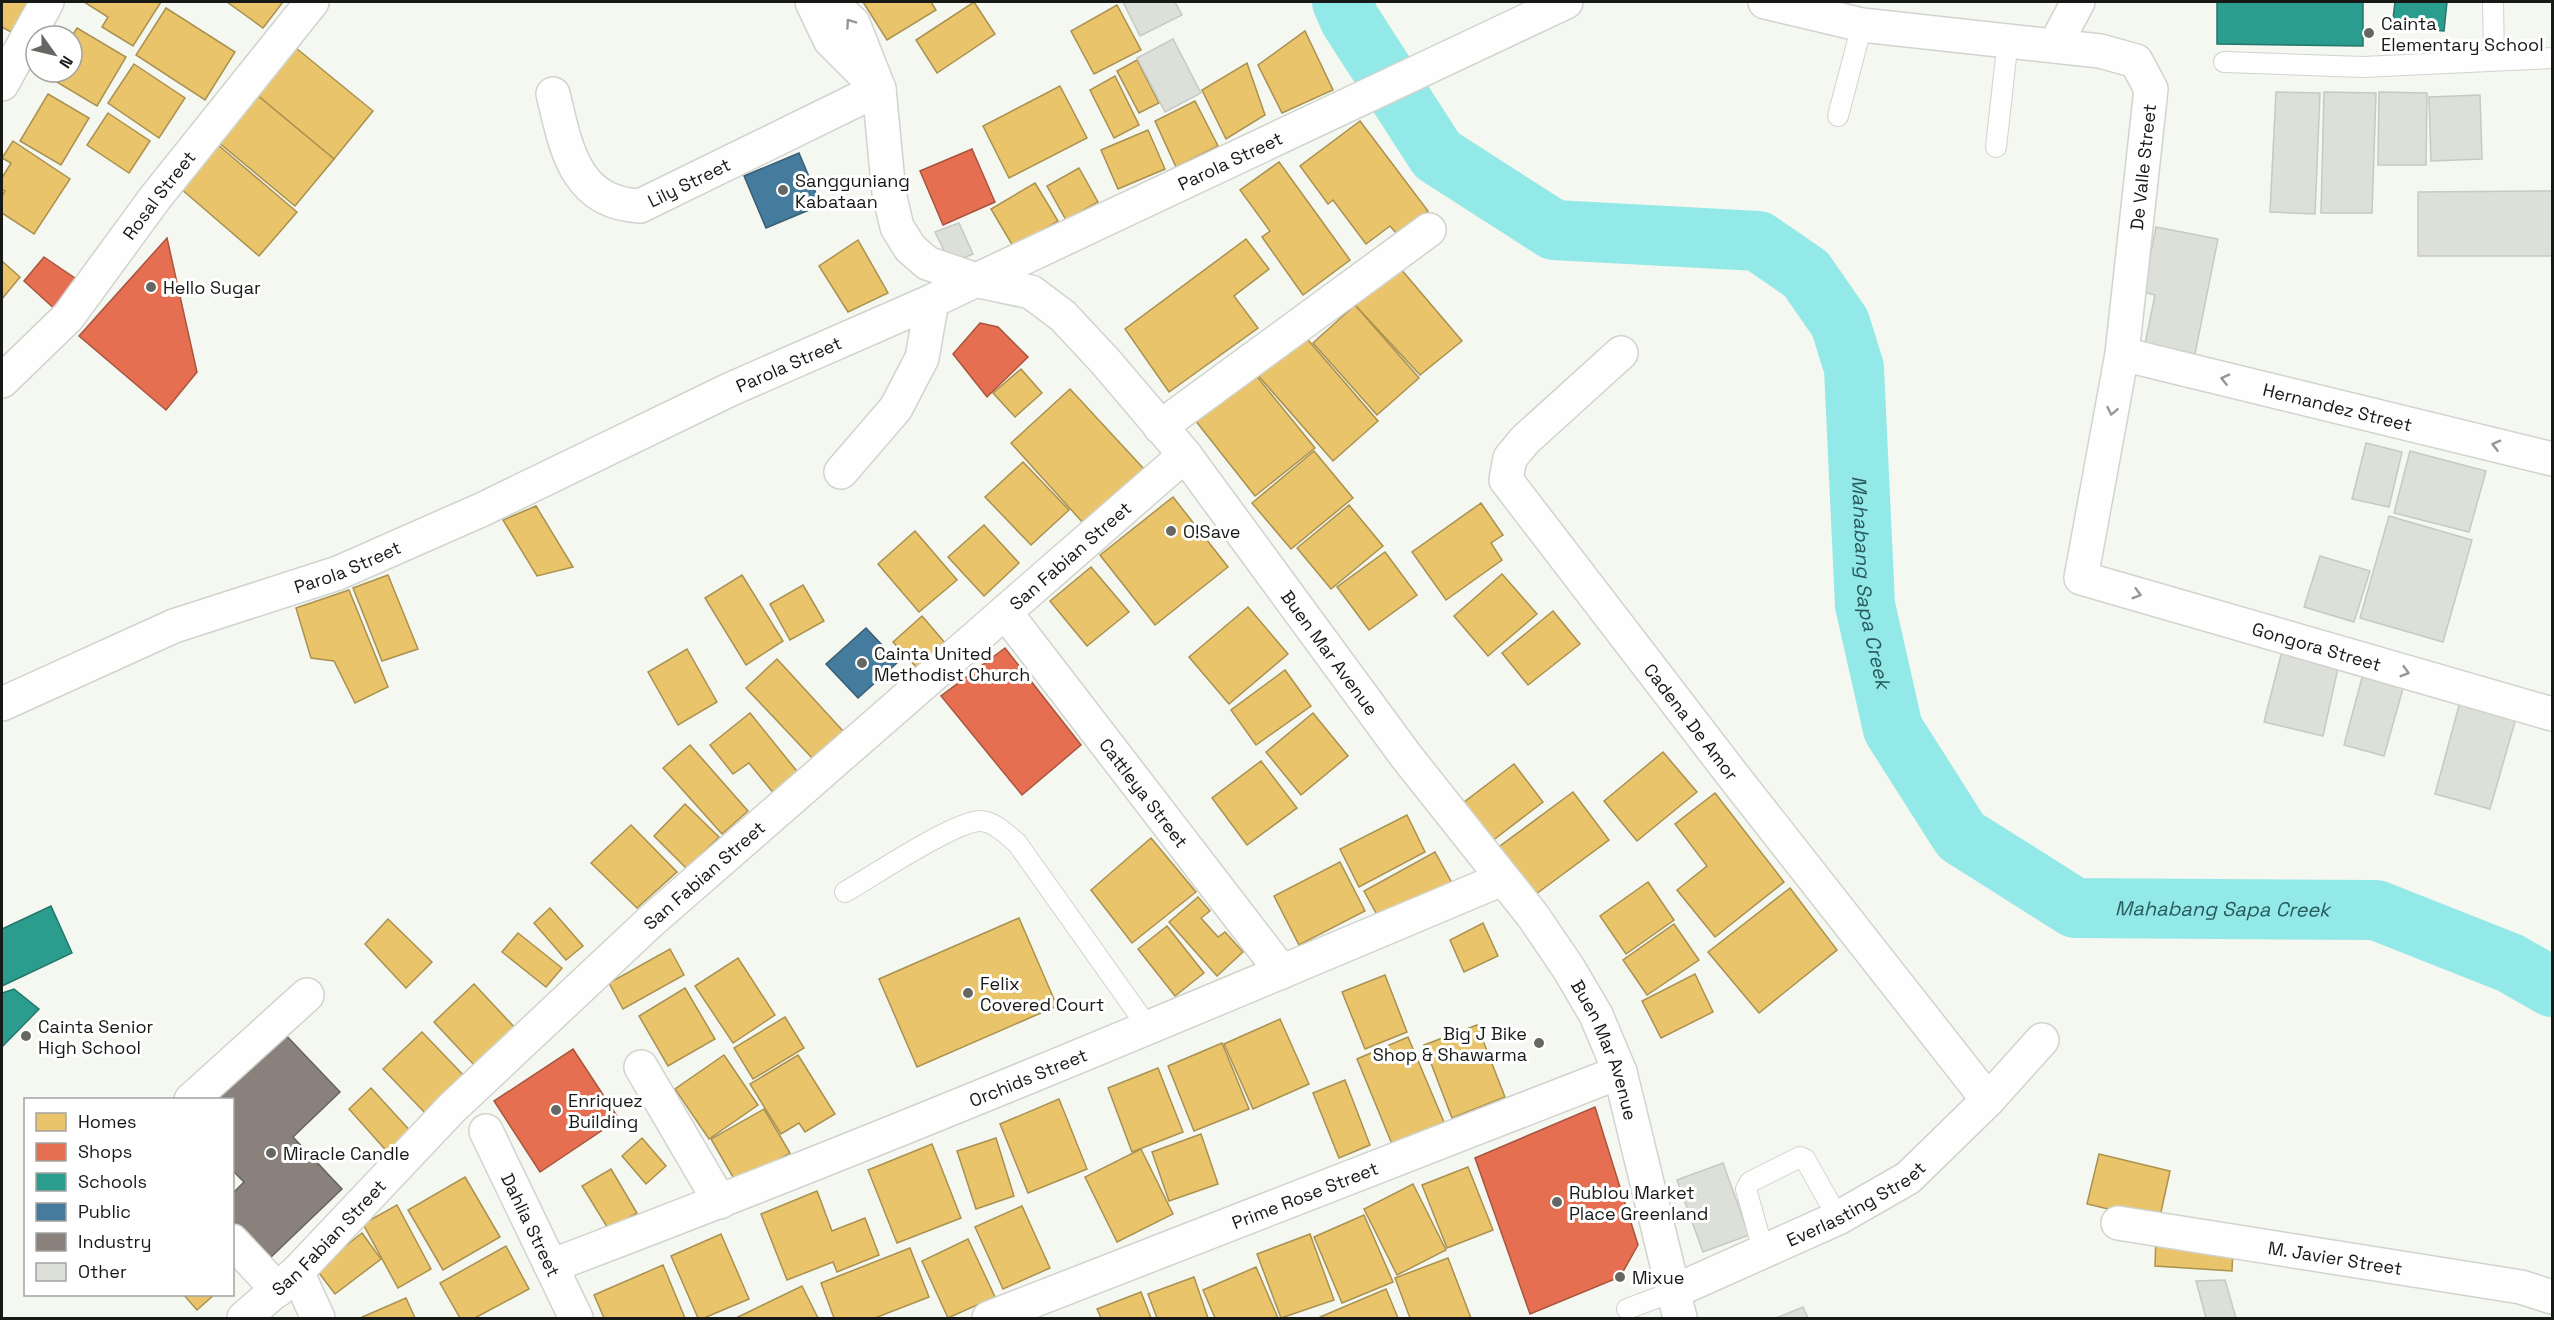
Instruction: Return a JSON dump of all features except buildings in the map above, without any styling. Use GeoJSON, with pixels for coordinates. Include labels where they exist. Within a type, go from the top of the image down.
{"type":"FeatureCollection","features":[{"type":"Feature","properties":{"kind":"street"},"geometry":{"type":"LineString","coordinates":[[2,84],[47,2]]}},
{"type":"Feature","properties":{"kind":"street","name":"Rosal Street"},"geometry":{"type":"LineString","coordinates":[[2,381],[68,317],[155,198],[312,2]]}},
{"type":"Feature","properties":{"kind":"street"},"geometry":{"type":"LineString","coordinates":[[812,2],[830,40],[879,88]]}},
{"type":"Feature","properties":{"kind":"street","name":"Buen Mar Avenue"},"geometry":{"type":"LineString","coordinates":[[830,2],[852,23],[879,88],[889,193],[897,227],[910,248],[927,263],[979,281],[1031,292],[1063,316],[1185,455],[1406,756],[1533,916],[1569,969],[1596,1015],[1620,1072],[1677,1305]]}},
{"type":"Feature","properties":{"kind":"street","name":"Parola Street"},"geometry":{"type":"LineString","coordinates":[[2,704],[174,626],[338,573],[481,510],[731,389],[979,281],[1450,57],[1515,12],[1566,2]]}},
{"type":"Feature","properties":{"kind":"street","name":"De Valle Street"},"geometry":{"type":"LineString","coordinates":[[1764,2],[1862,25],[2055,45],[2100,51],[2136,61],[2151,89],[2122,354],[2081,578]]}},
{"type":"Feature","properties":{"kind":"street"},"geometry":{"type":"LineString","coordinates":[[2055,45],[2078,2]]}},
{"type":"Feature","properties":{"kind":"street","name":"Lily Street"},"geometry":{"type":"LineString","coordinates":[[553,94],[567,153],[589,188],[616,202],[640,206],[879,88]]}},
{"type":"Feature","properties":{"kind":"street"},"geometry":{"type":"LineString","coordinates":[[1160,427],[1429,230]]}},
{"type":"Feature","properties":{"kind":"street"},"geometry":{"type":"LineString","coordinates":[[841,472],[896,408],[922,358],[932,301]]}},
{"type":"Feature","properties":{"kind":"street","name":"Cadena De Amor"},"geometry":{"type":"LineString","coordinates":[[1621,353],[1525,440],[1510,458],[1506,480],[1731,773],[1988,1100]]}},
{"type":"Feature","properties":{"kind":"street","name":"Hernandez Street"},"geometry":{"type":"LineString","coordinates":[[2122,354],[2553,459]]}},
{"type":"Feature","properties":{"kind":"street","name":"San Fabian Street"},"geometry":{"type":"LineString","coordinates":[[244,1318],[288,1281],[453,1108],[650,922],[1185,455]]}},
{"type":"Feature","properties":{"kind":"street","name":"Gongora Street"},"geometry":{"type":"LineString","coordinates":[[2081,578],[2553,714]]}},
{"type":"Feature","properties":{"kind":"street","name":"Cattleya Street"},"geometry":{"type":"LineString","coordinates":[[1005,612],[1282,972]]}},
{"type":"Feature","properties":{"kind":"street","name":"Orchids Street"},"geometry":{"type":"LineString","coordinates":[[551,1266],[720,1202],[1282,972],[1502,879]]}},
{"type":"Feature","properties":{"kind":"street"},"geometry":{"type":"LineString","coordinates":[[193,1098],[307,995]]}},
{"type":"Feature","properties":{"kind":"street","name":"Everlasting Street"},"geometry":{"type":"LineString","coordinates":[[1677,1305],[1763,1250],[1838,1218],[1908,1178],[1988,1100],[2042,1040]]}},
{"type":"Feature","properties":{"kind":"street"},"geometry":{"type":"LineString","coordinates":[[641,1067],[720,1202]]}},
{"type":"Feature","properties":{"kind":"street","name":"Prime Rose Street"},"geometry":{"type":"LineString","coordinates":[[988,1318],[1620,1072]]}},
{"type":"Feature","properties":{"kind":"street","name":"Dahlia Street"},"geometry":{"type":"LineString","coordinates":[[486,1131],[576,1318]]}},
{"type":"Feature","properties":{"kind":"street","name":"M. Javier Street"},"geometry":{"type":"LineString","coordinates":[[2118,1223],[2521,1287],[2553,1297]]}},
{"type":"Feature","properties":{"kind":"street"},"geometry":{"type":"LineString","coordinates":[[234,1242],[288,1281],[318,1318]]}},
{"type":"Feature","properties":{"kind":"lane"},"geometry":{"type":"LineString","coordinates":[[2493,2],[2494,59]]}},
{"type":"Feature","properties":{"kind":"lane"},"geometry":{"type":"LineString","coordinates":[[1838,116],[1862,25]]}},
{"type":"Feature","properties":{"kind":"lane"},"geometry":{"type":"LineString","coordinates":[[1996,147],[2008,39]]}},
{"type":"Feature","properties":{"kind":"lane"},"geometry":{"type":"LineString","coordinates":[[2224,62],[2363,67],[2553,58]]}},
{"type":"Feature","properties":{"kind":"lane"},"geometry":{"type":"LineString","coordinates":[[845,892],[955,827],[982,821],[998,828],[1017,843],[1147,1026]]}},
{"type":"Feature","properties":{"kind":"lane"},"geometry":{"type":"LineString","coordinates":[[1763,1250],[1746,1189],[1750,1182],[1800,1157],[1805,1159],[1838,1218]]}},
{"type":"Feature","properties":{"kind":"lane","name":"Everlasting Street"},"geometry":{"type":"LineString","coordinates":[[1627,1309],[1677,1305]]}},
{"type":"Feature","properties":{"kind":"waterway","name":"Mahabang Sapa Creek"},"geometry":{"type":"LineString","coordinates":[[1342,2],[1350,20],[1437,155],[1554,230],[1758,241],[1806,274],[1840,323],[1854,368],[1865,605],[1893,729],[1961,836],[2075,908],[2376,910],[2510,963],[2552,987]]}},
{"type":"Feature","properties":{"kind":"place","name":"Cainta Elementary School"},"geometry":{"type":"Point","coordinates":[2369,33]}},
{"type":"Feature","properties":{"kind":"place","name":"Sangguniang Kabataan"},"geometry":{"type":"Point","coordinates":[783,190]}},
{"type":"Feature","properties":{"kind":"place","name":"Hello Sugar"},"geometry":{"type":"Point","coordinates":[151,287]}},
{"type":"Feature","properties":{"kind":"place","name":"O!Save"},"geometry":{"type":"Point","coordinates":[1171,531]}},
{"type":"Feature","properties":{"kind":"place","name":"Cainta United Methodist Church"},"geometry":{"type":"Point","coordinates":[862,663]}},
{"type":"Feature","properties":{"kind":"place","name":"Felix Covered Court"},"geometry":{"type":"Point","coordinates":[968,993]}},
{"type":"Feature","properties":{"kind":"place","name":"Cainta Senior High School"},"geometry":{"type":"Point","coordinates":[26,1036]}},
{"type":"Feature","properties":{"kind":"place","name":"Big J Bike Shop & Shawarma"},"geometry":{"type":"Point","coordinates":[1539,1043]}},
{"type":"Feature","properties":{"kind":"place","name":"Enriquez Building"},"geometry":{"type":"Point","coordinates":[556,1110]}},
{"type":"Feature","properties":{"kind":"place","name":"Miracle Candle"},"geometry":{"type":"Point","coordinates":[271,1153]}},
{"type":"Feature","properties":{"kind":"place","name":"Rublou Market Place Greenland"},"geometry":{"type":"Point","coordinates":[1557,1202]}},
{"type":"Feature","properties":{"kind":"place","name":"Mixue"},"geometry":{"type":"Point","coordinates":[1620,1277]}}]}
